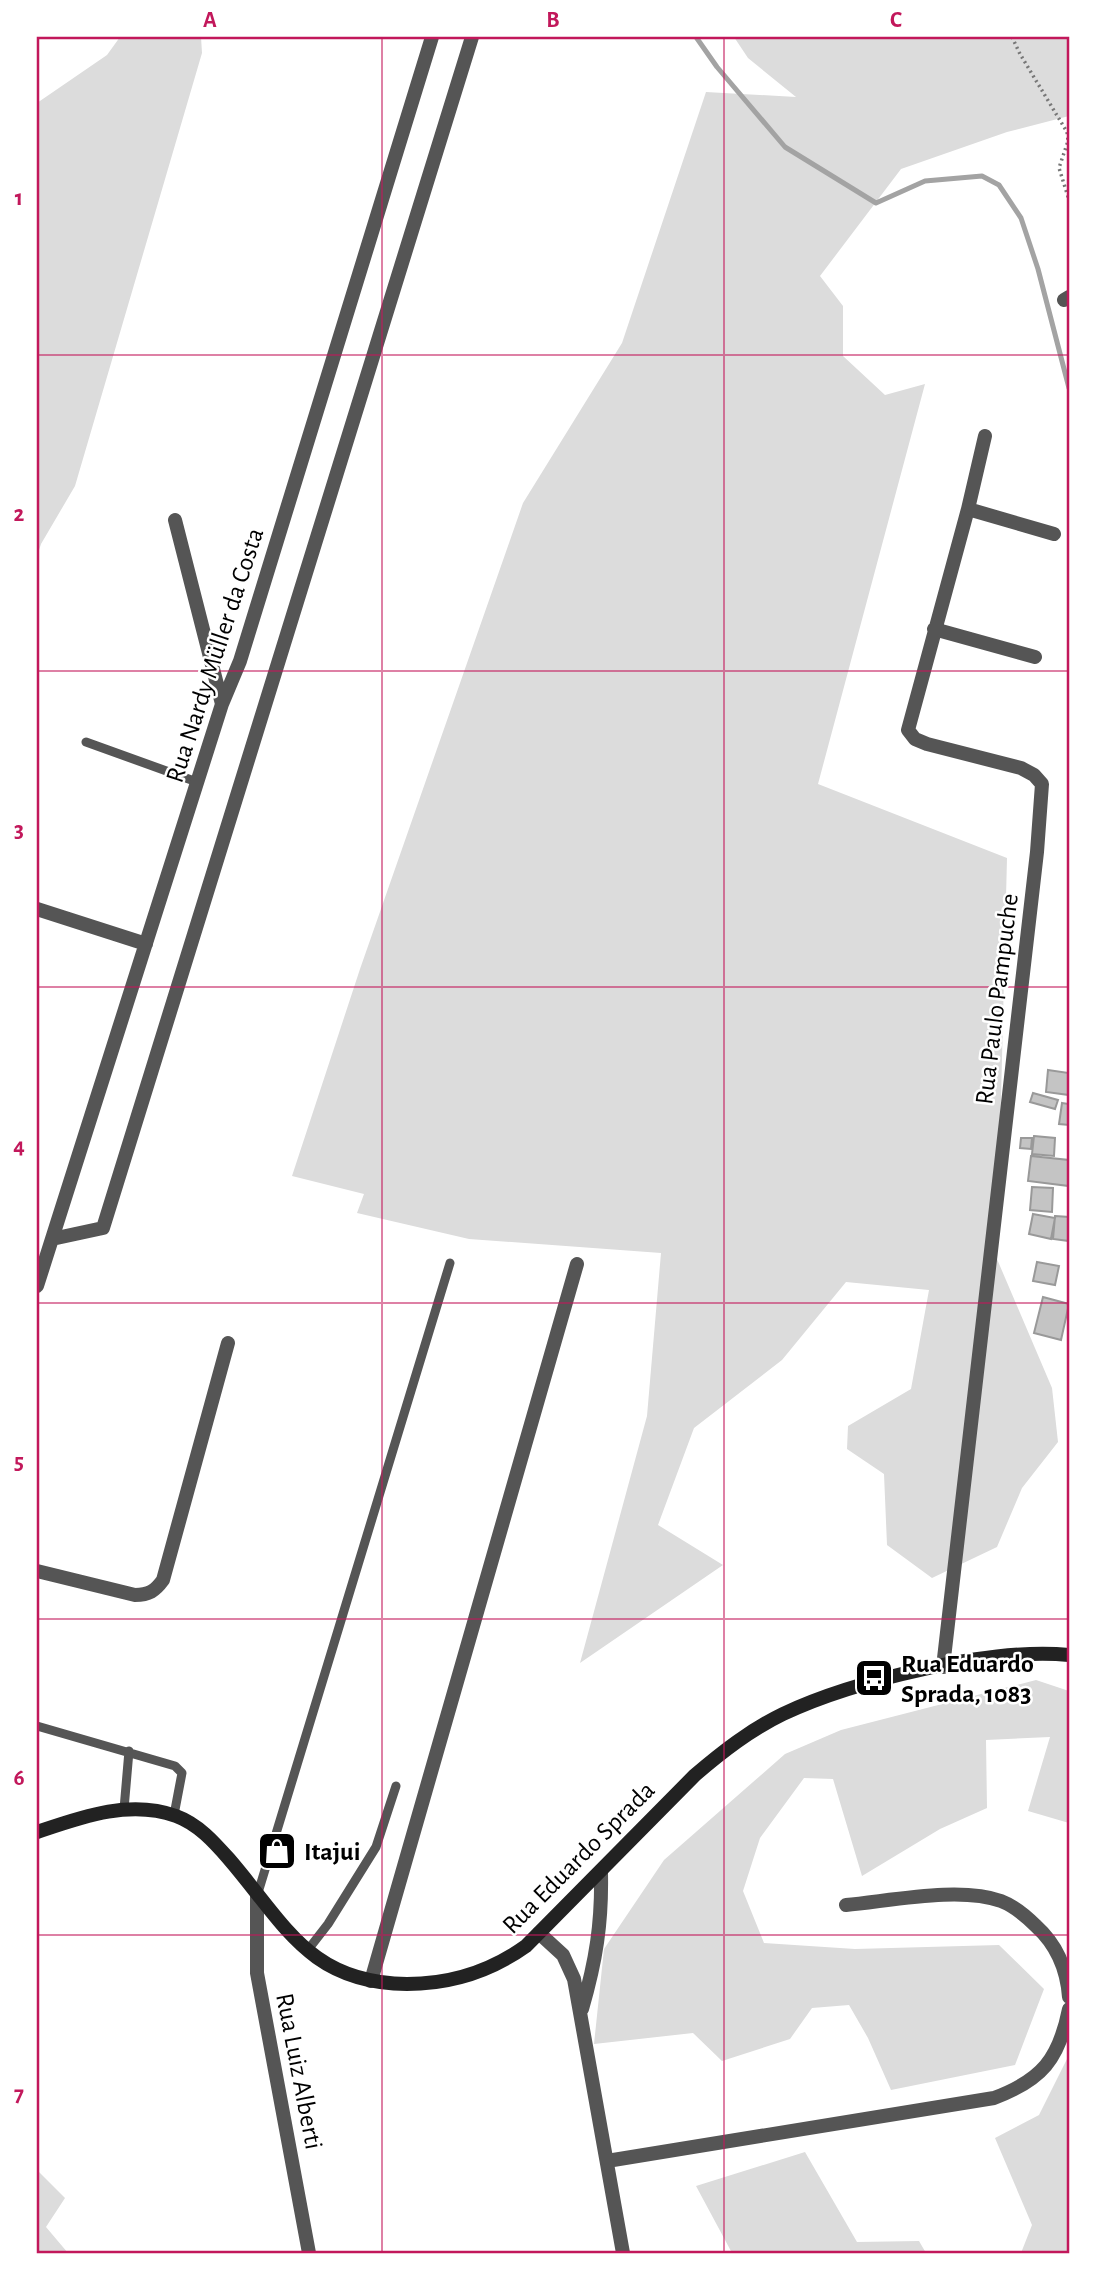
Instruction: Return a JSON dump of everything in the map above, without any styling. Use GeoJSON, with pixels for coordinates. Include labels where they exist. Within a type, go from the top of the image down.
{"type":"FeatureCollection","features":[{"type":"Feature","properties":{"kind":"main road","name":"Rua Eduardo Sprada"},"geometry":{"type":"LineString","coordinates":[[37,1832],[86,1816],[124,1809],[174,1815],[204,1833],[236,1867],[289,1935],[307,1951],[346,1974],[371,1981],[420,1984],[447,1981],[483,1971],[509,1958],[601,1873],[695,1775],[720,1753],[782,1715],[812,1702],[891,1678],[943,1667],[1008,1657],[1069,1656]]}},
{"type":"Feature","properties":{"kind":"street","name":"Rua Nardy Müller da Costa"},"geometry":{"type":"LineString","coordinates":[[37,1286],[222,704],[240,661],[432,37]]}},
{"type":"Feature","properties":{"kind":"street"},"geometry":{"type":"LineString","coordinates":[[52,1239],[103,1228],[472,37]]}},
{"type":"Feature","properties":{"kind":"street","name":"Rua Paulo Pampuche"},"geometry":{"type":"LineString","coordinates":[[943,1667],[1037,852],[1041,784],[1034,775],[1021,768],[927,744],[915,739],[908,730],[985,436]]}},
{"type":"Feature","properties":{"kind":"street"},"geometry":{"type":"LineString","coordinates":[[968,509],[1054,534]]}},
{"type":"Feature","properties":{"kind":"street"},"geometry":{"type":"LineString","coordinates":[[175,520],[222,704]]}},
{"type":"Feature","properties":{"kind":"street"},"geometry":{"type":"LineString","coordinates":[[934,629],[1035,657]]}},
{"type":"Feature","properties":{"kind":"street"},"geometry":{"type":"LineString","coordinates":[[37,909],[146,944]]}},
{"type":"Feature","properties":{"kind":"street"},"geometry":{"type":"LineString","coordinates":[[371,1981],[577,1264]]}},
{"type":"Feature","properties":{"kind":"street"},"geometry":{"type":"LineString","coordinates":[[37,1571],[135,1595],[147,1595],[156,1589],[163,1580],[228,1343]]}},
{"type":"Feature","properties":{"kind":"street"},"geometry":{"type":"LineString","coordinates":[[581,2010],[591,1980],[602,1914],[601,1873]]}},
{"type":"Feature","properties":{"kind":"street"},"geometry":{"type":"LineString","coordinates":[[846,1905],[956,1894],[1002,1901],[1041,1930],[1057,1950],[1068,1979],[1069,1997]]}},
{"type":"Feature","properties":{"kind":"street","name":"Rua Luiz Alberti"},"geometry":{"type":"LineString","coordinates":[[257,1896],[257,1973],[309,2253]]}},
{"type":"Feature","properties":{"kind":"street"},"geometry":{"type":"LineString","coordinates":[[539,1933],[563,1955],[574,1979],[623,2253]]}},
{"type":"Feature","properties":{"kind":"street"},"geometry":{"type":"LineString","coordinates":[[607,2161],[994,2098],[1028,2083],[1055,2055],[1065,2030],[1069,2009]]}},
{"type":"Feature","properties":{"kind":"lane"},"geometry":{"type":"LineString","coordinates":[[86,742],[197,782]]}},
{"type":"Feature","properties":{"kind":"lane"},"geometry":{"type":"LineString","coordinates":[[257,1896],[450,1263]]}},
{"type":"Feature","properties":{"kind":"lane"},"geometry":{"type":"LineString","coordinates":[[37,1726],[175,1766],[182,1773],[174,1815]]}},
{"type":"Feature","properties":{"kind":"lane"},"geometry":{"type":"LineString","coordinates":[[124,1809],[129,1751]]}},
{"type":"Feature","properties":{"kind":"lane"},"geometry":{"type":"LineString","coordinates":[[307,1951],[328,1924],[376,1847],[396,1786]]}},
{"type":"Feature","properties":{"kind":"path"},"geometry":{"type":"LineString","coordinates":[[1012,37],[1067,132],[1068,141],[1059,168],[1069,200]]}},
{"type":"Feature","properties":{"kind":"shaded area"},"geometry":{"type":"Polygon","coordinates":[[[120,37],[201,37],[202,53],[75,486],[41,544],[37,556],[37,103],[107,55],[120,37]]]}},
{"type":"Feature","properties":{"kind":"shaded area"},"geometry":{"type":"Polygon","coordinates":[[[734,37],[1069,37],[1069,116],[1007,132],[901,169],[820,276],[843,306],[843,356],[885,395],[925,384],[818,784],[1007,858],[997,1259],[1052,1388],[1058,1442],[1022,1488],[997,1547],[932,1578],[887,1545],[884,1474],[847,1449],[848,1426],[911,1389],[929,1290],[846,1282],[782,1360],[694,1428],[658,1525],[723,1565],[580,1663],[647,1416],[661,1253],[469,1239],[357,1213],[364,1194],[292,1176],[360,969],[523,503],[622,343],[706,92],[796,97],[748,58],[734,37]]]}},
{"type":"Feature","properties":{"kind":"shaded area"},"geometry":{"type":"Polygon","coordinates":[[[1036,1680],[1069,1691],[1069,1823],[1028,1811],[1050,1737],[986,1740],[987,1808],[940,1829],[862,1876],[833,1779],[804,1778],[760,1838],[743,1891],[764,1943],[855,1949],[999,1945],[1044,1989],[1015,2065],[891,2090],[868,2038],[849,2005],[812,2008],[790,2039],[722,2061],[693,2033],[594,2044],[604,1949],[664,1860],[785,1754],[841,1730],[1036,1680]]]}},
{"type":"Feature","properties":{"kind":"shaded area"},"geometry":{"type":"Polygon","coordinates":[[[1069,2055],[1069,2253],[1021,2253],[1032,2225],[995,2138],[1039,2115],[1069,2055]]]}},
{"type":"Feature","properties":{"kind":"shaded area"},"geometry":{"type":"Polygon","coordinates":[[[805,2152],[857,2242],[919,2241],[926,2253],[732,2253],[696,2186],[805,2152]]]}},
{"type":"Feature","properties":{"kind":"shaded area"},"geometry":{"type":"Polygon","coordinates":[[[39,2172],[65,2198],[46,2227],[68,2253],[37,2253],[39,2172]]]}},
{"type":"Feature","properties":{"kind":"building"},"geometry":{"type":"Polygon","coordinates":[[[1048,1070],[1069,1073],[1069,1095],[1046,1092],[1048,1070]]]}},
{"type":"Feature","properties":{"kind":"building"},"geometry":{"type":"Polygon","coordinates":[[[1033,1093],[1058,1100],[1055,1109],[1030,1102],[1033,1093]]]}},
{"type":"Feature","properties":{"kind":"building"},"geometry":{"type":"Polygon","coordinates":[[[1062,1103],[1069,1104],[1069,1125],[1059,1124],[1062,1103]]]}},
{"type":"Feature","properties":{"kind":"building"},"geometry":{"type":"Polygon","coordinates":[[[1034,1136],[1055,1138],[1054,1156],[1032,1154],[1034,1136]]]}},
{"type":"Feature","properties":{"kind":"building"},"geometry":{"type":"Polygon","coordinates":[[[1021,1138],[1032,1138],[1031,1149],[1020,1148],[1021,1138]]]}},
{"type":"Feature","properties":{"kind":"building"},"geometry":{"type":"Polygon","coordinates":[[[1031,1156],[1069,1160],[1069,1186],[1028,1181],[1031,1156]]]}},
{"type":"Feature","properties":{"kind":"building"},"geometry":{"type":"Polygon","coordinates":[[[1032,1187],[1053,1188],[1052,1212],[1030,1210],[1032,1187]]]}},
{"type":"Feature","properties":{"kind":"building"},"geometry":{"type":"Polygon","coordinates":[[[1033,1214],[1055,1218],[1051,1239],[1029,1234],[1033,1214]]]}},
{"type":"Feature","properties":{"kind":"building"},"geometry":{"type":"Polygon","coordinates":[[[1055,1216],[1069,1217],[1069,1241],[1053,1239],[1055,1216]]]}},
{"type":"Feature","properties":{"kind":"building"},"geometry":{"type":"Polygon","coordinates":[[[1037,1262],[1059,1266],[1055,1285],[1033,1281],[1037,1262]]]}},
{"type":"Feature","properties":{"kind":"building"},"geometry":{"type":"Polygon","coordinates":[[[1043,1297],[1069,1304],[1061,1340],[1034,1333],[1043,1297]]]}},
{"type":"Feature","properties":{"kind":"waterway"},"geometry":{"type":"LineString","coordinates":[[696,37],[717,67],[785,147],[876,203],[925,181],[982,176],[999,185],[1021,218],[1038,269],[1069,388]]}},
{"type":"Feature","properties":{"kind":"place","name":"Rua Eduardo Sprada, 1083"},"geometry":{"type":"Point","coordinates":[874,1678]}},
{"type":"Feature","properties":{"kind":"place","name":"Itajui"},"geometry":{"type":"Point","coordinates":[277,1851]}}]}
